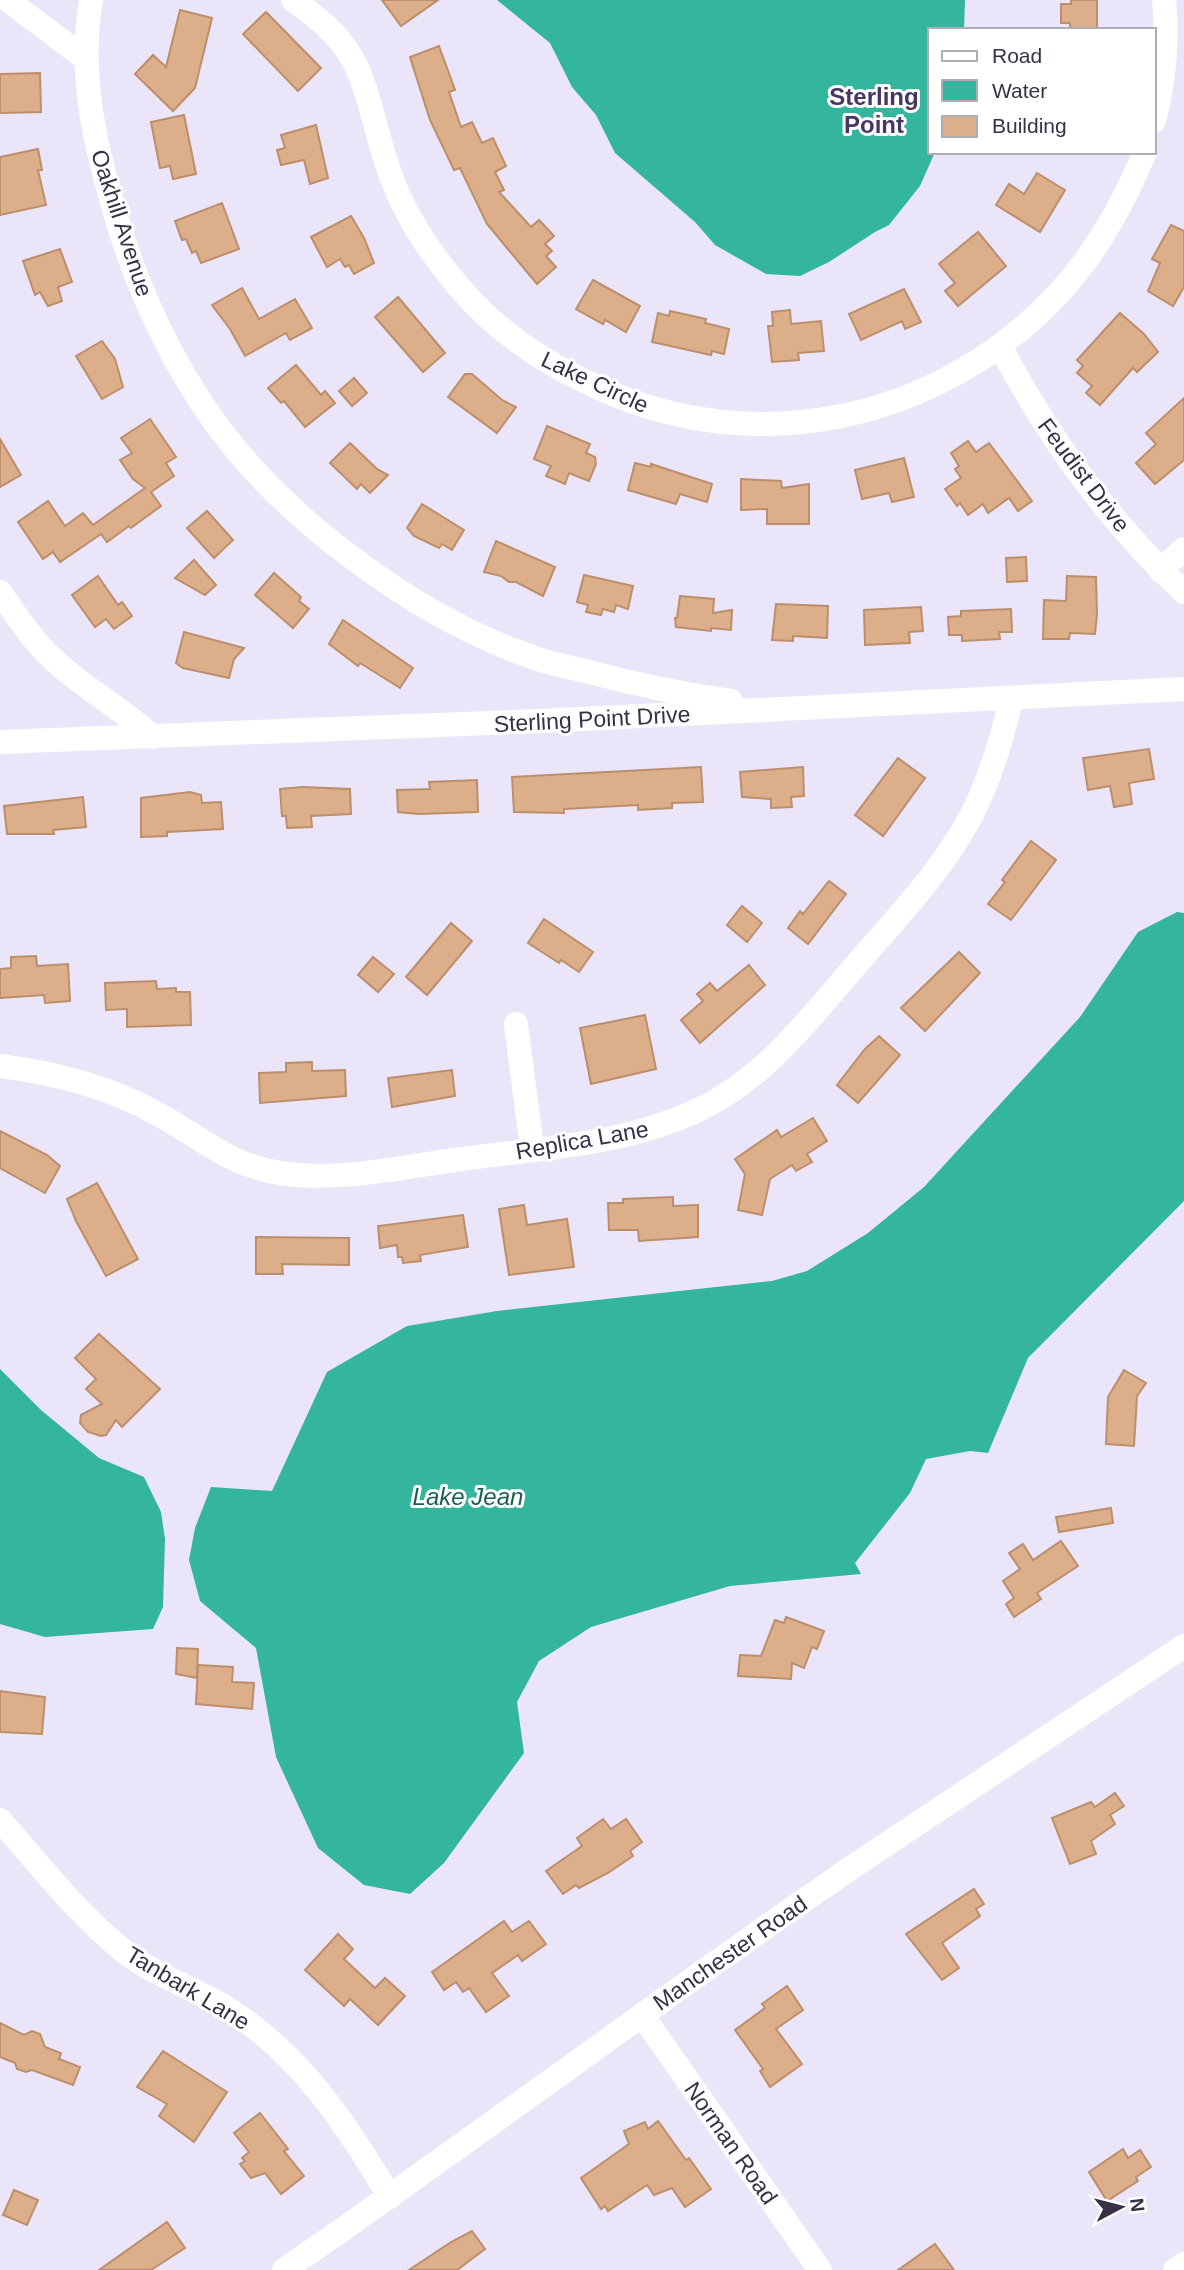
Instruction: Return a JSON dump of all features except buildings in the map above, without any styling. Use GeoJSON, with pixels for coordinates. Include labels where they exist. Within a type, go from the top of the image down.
{"type":"FeatureCollection","features":[{"type":"Feature","properties":{"kind":"street","name":"Oakhill Avenue"},"geometry":{"type":"LineString","coordinates":[[91,0],[86,59],[89,102],[98,148],[128,257],[178,365],[209,415],[239,453],[281,496],[326,537],[374,573],[436,612],[534,658],[618,680],[703,697],[788,709]]}},
{"type":"Feature","properties":{"kind":"street","name":"Lake Circle"},"geometry":{"type":"LineString","coordinates":[[293,0],[338,39],[351,57],[360,77],[392,180],[412,220],[431,251],[489,320],[528,349],[569,374],[621,399],[657,411],[692,418],[737,424],[782,424],[827,419],[871,410],[939,384],[1000,346],[1060,292],[1113,219],[1144,154]]}},
{"type":"Feature","properties":{"kind":"street"},"geometry":{"type":"LineString","coordinates":[[1156,111],[1163,75],[1175,52],[1164,0]]}},
{"type":"Feature","properties":{"kind":"street"},"geometry":{"type":"LineString","coordinates":[[8,1],[86,59]]}},
{"type":"Feature","properties":{"kind":"street","name":"Feudist Drive"},"geometry":{"type":"LineString","coordinates":[[1000,346],[1046,427],[1084,481],[1160,570],[1184,592]]}},
{"type":"Feature","properties":{"kind":"street"},"geometry":{"type":"LineString","coordinates":[[1160,570],[1184,549]]}},
{"type":"Feature","properties":{"kind":"street"},"geometry":{"type":"LineString","coordinates":[[0,592],[39,645],[66,670],[129,715],[153,737]]}},
{"type":"Feature","properties":{"kind":"street","name":"Sterling Point Drive"},"geometry":{"type":"LineString","coordinates":[[0,743],[1011,699],[1180,682]]}},
{"type":"Feature","properties":{"kind":"street","name":"Replica Lane"},"geometry":{"type":"LineString","coordinates":[[0,1066],[79,1080],[120,1095],[158,1114],[218,1152],[251,1167],[283,1174],[322,1176],[362,1172],[613,1138],[663,1125],[734,1090],[765,1066],[920,891],[947,856],[970,817],[989,776],[1011,699]]}},
{"type":"Feature","properties":{"kind":"street"},"geometry":{"type":"LineString","coordinates":[[516,1024],[532,1149]]}},
{"type":"Feature","properties":{"kind":"street","name":"Manchester Road"},"geometry":{"type":"LineString","coordinates":[[284,2270],[854,1867],[1184,1646]]}},
{"type":"Feature","properties":{"kind":"street","name":"Tanbark Lane"},"geometry":{"type":"LineString","coordinates":[[0,1820],[98,1928],[126,1953],[158,1973],[224,2006],[285,2053],[323,2095],[354,2137],[390,2197]]}},
{"type":"Feature","properties":{"kind":"street","name":"Norman Road"},"geometry":{"type":"LineString","coordinates":[[642,2015],[820,2270]]}},
{"type":"Feature","properties":{"kind":"street"},"geometry":{"type":"LineString","coordinates":[[1175,2270],[1184,2264]]}},
{"type":"Feature","properties":{"kind":"water"},"geometry":{"type":"Polygon","coordinates":[[[497,0],[965,0],[964,28],[928,28],[928,154],[934,154],[920,186],[889,225],[829,262],[800,276],[766,274],[715,245],[695,222],[615,153],[596,115],[572,87],[550,43],[497,0]]]}},
{"type":"Feature","properties":{"kind":"water","name":"Lake Jean"},"geometry":{"type":"Polygon","coordinates":[[[1177,912],[1184,913],[1184,1201],[1028,1358],[988,1453],[970,1451],[926,1459],[910,1493],[855,1563],[861,1574],[730,1586],[591,1627],[539,1661],[517,1702],[524,1753],[444,1863],[410,1894],[364,1885],[318,1848],[276,1757],[256,1648],[200,1601],[189,1560],[195,1528],[211,1487],[272,1491],[327,1372],[407,1326],[497,1311],[772,1281],[807,1271],[868,1233],[924,1187],[1080,1017],[1138,932],[1177,912]]]}},
{"type":"Feature","properties":{"kind":"water"},"geometry":{"type":"Polygon","coordinates":[[[0,1369],[41,1410],[99,1458],[144,1477],[161,1512],[165,1539],[163,1607],[153,1629],[45,1637],[0,1624],[0,1369]]]}},
{"type":"Feature","properties":{"kind":"district","name":"Sterling Point"},"geometry":{"type":"Point","coordinates":[874,110]}}]}
